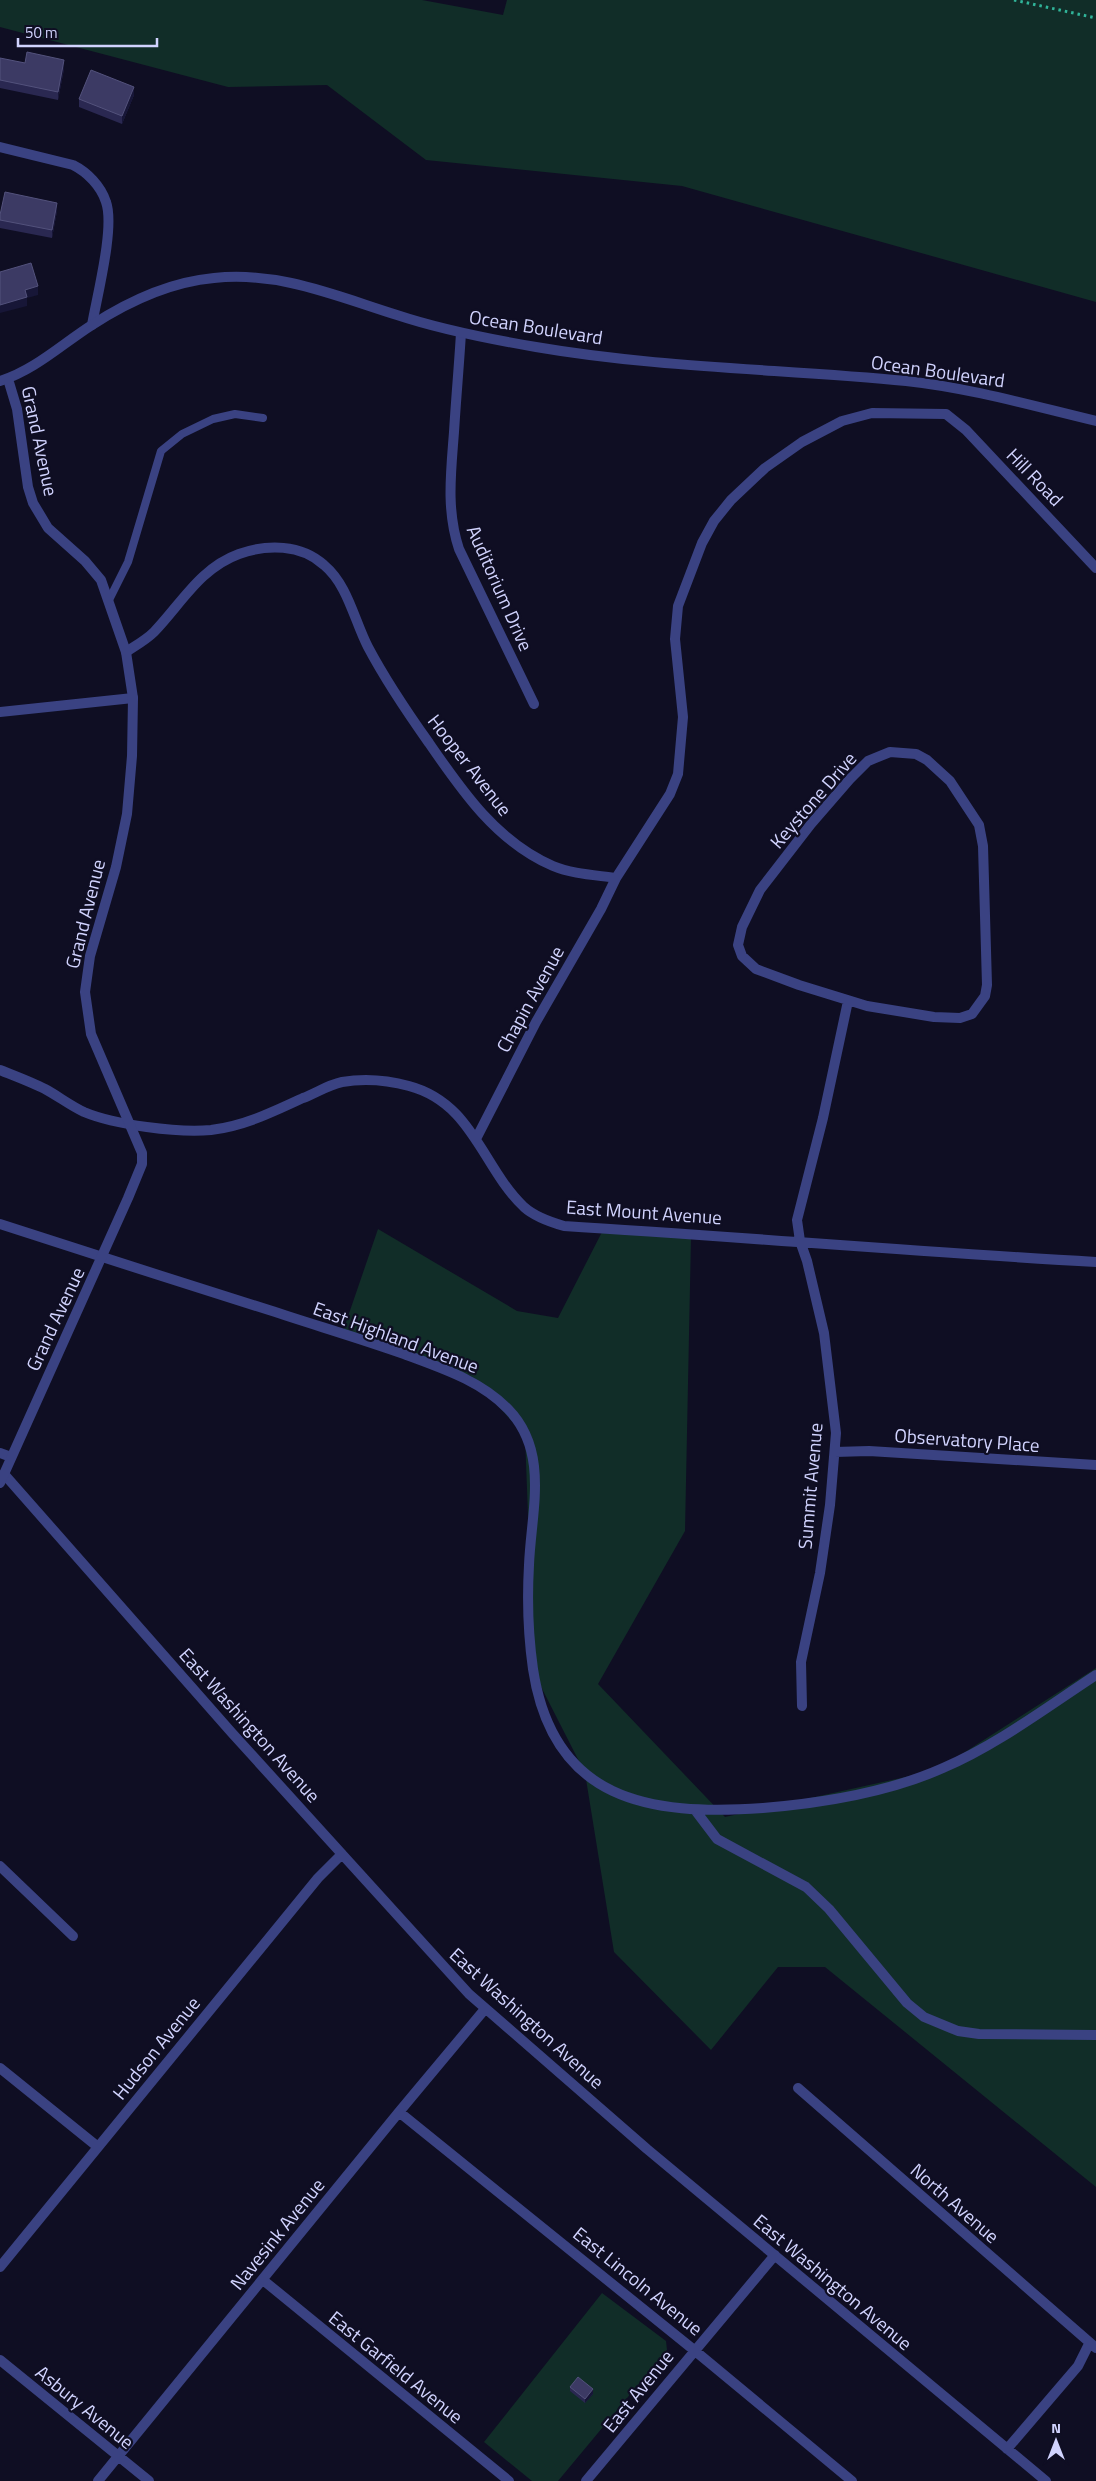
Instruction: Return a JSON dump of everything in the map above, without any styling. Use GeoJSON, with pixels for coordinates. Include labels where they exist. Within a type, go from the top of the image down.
{"type":"FeatureCollection","features":[{"type":"Feature","properties":{"kind":"street"},"geometry":{"type":"LineString","coordinates":[[0,147],[73,165],[84,170],[97,186],[106,202],[108,229],[92,325]]}},
{"type":"Feature","properties":{"kind":"street","name":"Ocean Boulevard"},"geometry":{"type":"LineString","coordinates":[[4,380],[29,369],[92,325],[133,302],[183,283],[240,276],[266,277],[316,288],[394,315],[461,333],[588,355],[906,381],[958,388],[1096,420]]}},
{"type":"Feature","properties":{"kind":"street","name":"Auditorium Drive"},"geometry":{"type":"LineString","coordinates":[[461,333],[450,480],[450,516],[453,532],[459,549],[534,704]]}},
{"type":"Feature","properties":{"kind":"street","name":"Grand Avenue"},"geometry":{"type":"LineString","coordinates":[[2,1479],[142,1164],[142,1153],[91,1034],[85,999],[90,956],[116,868],[126,814],[132,756],[133,698],[126,652],[101,580],[85,561],[48,528],[34,503],[28,487],[17,409],[4,380]]}},
{"type":"Feature","properties":{"kind":"street","name":"Hill Road"},"geometry":{"type":"LineString","coordinates":[[616,878],[670,794],[678,774],[683,718],[675,639],[678,606],[702,543],[714,521],[731,500],[765,468],[802,442],[842,421],[872,413],[946,414],[966,430],[1096,568]]}},
{"type":"Feature","properties":{"kind":"street","name":"Hooper Avenue"},"geometry":{"type":"LineString","coordinates":[[126,652],[152,634],[195,583],[220,563],[238,554],[260,549],[283,547],[309,554],[324,564],[342,586],[367,646],[393,693],[450,774],[498,829],[527,852],[554,866],[616,878]]}},
{"type":"Feature","properties":{"kind":"street"},"geometry":{"type":"LineString","coordinates":[[0,712],[133,698]]}},
{"type":"Feature","properties":{"kind":"street","name":"Keystone Drive"},"geometry":{"type":"LineString","coordinates":[[890,752],[916,754],[927,760],[950,781],[979,825],[983,846],[988,970],[985,996],[972,1014],[960,1018],[934,1017],[848,1001],[756,969],[746,962],[738,945],[742,927],[760,890],[805,831],[868,761],[890,752]]}},
{"type":"Feature","properties":{"kind":"street","name":"Chapin Avenue"},"geometry":{"type":"LineString","coordinates":[[476,1137],[536,1022],[601,909],[616,878]]}},
{"type":"Feature","properties":{"kind":"street"},"geometry":{"type":"LineString","coordinates":[[800,1242],[797,1220],[798,1212],[823,1118],[848,1001]]}},
{"type":"Feature","properties":{"kind":"street","name":"East Mount Avenue"},"geometry":{"type":"LineString","coordinates":[[0,1070],[44,1088],[85,1112],[160,1130],[210,1130],[235,1126],[257,1120],[329,1086],[367,1079],[410,1086],[426,1092],[452,1110],[476,1137],[487,1156],[524,1206],[535,1215],[564,1226],[962,1255],[1096,1262]]}},
{"type":"Feature","properties":{"kind":"street","name":"East Highland Avenue"},"geometry":{"type":"LineString","coordinates":[[0,1224],[380,1346],[448,1370],[479,1386],[499,1400],[511,1412],[524,1430],[533,1454],[536,1490],[529,1561],[528,1614],[534,1671],[540,1702],[551,1731],[573,1763],[601,1786],[641,1803],[695,1810],[804,1805],[911,1781],[946,1767],[989,1744],[1096,1675]]}},
{"type":"Feature","properties":{"kind":"street","name":"Summit Avenue"},"geometry":{"type":"LineString","coordinates":[[800,1242],[807,1260],[824,1333],[836,1433],[830,1505],[820,1573],[801,1662],[802,1706]]}},
{"type":"Feature","properties":{"kind":"street","name":"Observatory Place"},"geometry":{"type":"LineString","coordinates":[[835,1452],[869,1451],[1096,1465]]}},
{"type":"Feature","properties":{"kind":"street"},"geometry":{"type":"LineString","coordinates":[[0,1453],[11,1457]]}},
{"type":"Feature","properties":{"kind":"street","name":"East Washington Avenue"},"geometry":{"type":"LineString","coordinates":[[2,1479],[433,1955],[486,2009],[775,2255],[1046,2481]]}},
{"type":"Feature","properties":{"kind":"street"},"geometry":{"type":"LineString","coordinates":[[695,1810],[717,1839],[806,1887],[829,1909],[907,2003],[924,2017],[958,2031],[979,2034],[1096,2035]]}},
{"type":"Feature","properties":{"kind":"street","name":"Hudson Avenue"},"geometry":{"type":"LineString","coordinates":[[0,2267],[312,1886],[342,1854]]}},
{"type":"Feature","properties":{"kind":"street"},"geometry":{"type":"LineString","coordinates":[[0,1866],[73,1936]]}},
{"type":"Feature","properties":{"kind":"street","name":"Navesink Avenue"},"geometry":{"type":"LineString","coordinates":[[98,2481],[399,2112],[486,2009]]}},
{"type":"Feature","properties":{"kind":"street"},"geometry":{"type":"LineString","coordinates":[[0,2068],[98,2148]]}},
{"type":"Feature","properties":{"kind":"street","name":"North Avenue"},"geometry":{"type":"LineString","coordinates":[[798,2088],[1093,2346],[1007,2449]]}},
{"type":"Feature","properties":{"kind":"street","name":"East Lincoln Avenue"},"geometry":{"type":"LineString","coordinates":[[399,2112],[694,2350],[852,2481]]}},
{"type":"Feature","properties":{"kind":"street","name":"East Avenue"},"geometry":{"type":"LineString","coordinates":[[586,2481],[775,2255]]}},
{"type":"Feature","properties":{"kind":"street","name":"East Garfield Avenue"},"geometry":{"type":"LineString","coordinates":[[263,2280],[509,2481]]}},
{"type":"Feature","properties":{"kind":"street","name":"Asbury Avenue"},"geometry":{"type":"LineString","coordinates":[[0,2360],[148,2481]]}},
{"type":"Feature","properties":{"kind":"lane"},"geometry":{"type":"LineString","coordinates":[[109,600],[128,562],[161,451],[182,434],[213,419],[235,414],[262,418]]}},
{"type":"Feature","properties":{"kind":"path"},"geometry":{"type":"LineString","coordinates":[[1014,0],[1096,18]]}},
{"type":"Feature","properties":{"kind":"green space"},"geometry":{"type":"Polygon","coordinates":[[[0,0],[422,0],[503,15],[507,0],[1096,0],[1096,302],[682,186],[426,160],[327,85],[228,87],[0,27],[0,0]]]}},
{"type":"Feature","properties":{"kind":"green space"},"geometry":{"type":"Polygon","coordinates":[[[378,1229],[517,1311],[558,1318],[602,1232],[691,1237],[685,1531],[598,1684],[725,1817],[937,1770],[1096,1668],[1096,2187],[825,1967],[778,1967],[711,2050],[614,1952],[585,1773],[534,1673],[525,1436],[471,1376],[343,1331],[378,1229]]]}},
{"type":"Feature","properties":{"kind":"green space"},"geometry":{"type":"Polygon","coordinates":[[[602,2293],[666,2341],[667,2350],[558,2481],[532,2481],[484,2442],[602,2293]]]}},
{"type":"Feature","properties":{"kind":"building"},"geometry":{"type":"Polygon","coordinates":[[[27,52],[64,60],[58,92],[0,80],[0,58],[25,63],[27,52]]]}},
{"type":"Feature","properties":{"kind":"building"},"geometry":{"type":"Polygon","coordinates":[[[91,70],[134,87],[122,116],[79,99],[91,70]]]}},
{"type":"Feature","properties":{"kind":"building"},"geometry":{"type":"Polygon","coordinates":[[[5,192],[57,203],[52,230],[0,220],[5,192]]]}},
{"type":"Feature","properties":{"kind":"building"},"geometry":{"type":"Polygon","coordinates":[[[31,263],[38,286],[25,290],[27,297],[0,305],[0,272],[31,263]]]}},
{"type":"Feature","properties":{"kind":"building"},"geometry":{"type":"Polygon","coordinates":[[[578,2377],[593,2389],[585,2399],[570,2387],[578,2377]]]}}]}
